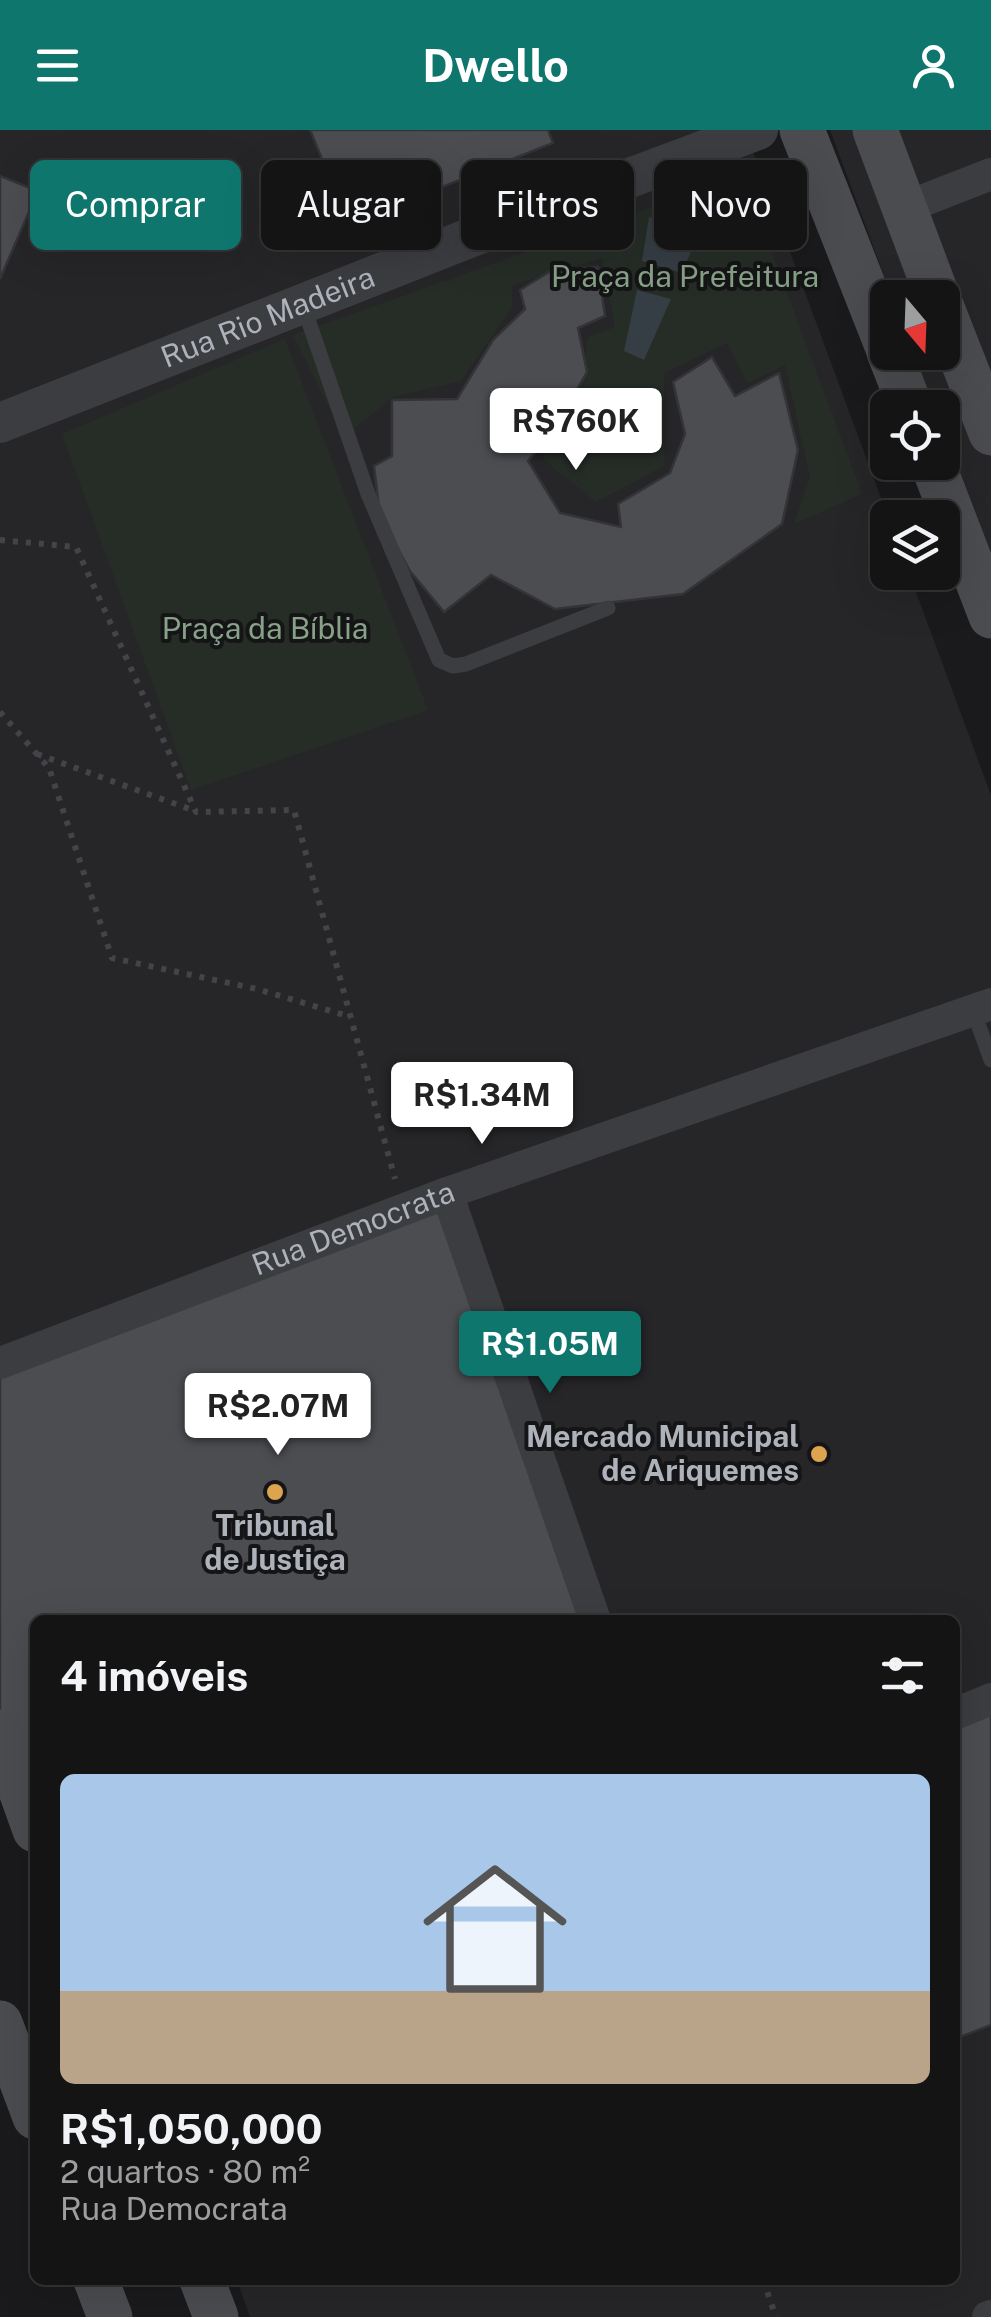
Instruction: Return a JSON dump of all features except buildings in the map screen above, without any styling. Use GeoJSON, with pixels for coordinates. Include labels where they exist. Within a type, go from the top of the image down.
{"type":"FeatureCollection","features":[{"type":"Feature","properties":{"kind":"main road"},"geometry":{"type":"LineString","coordinates":[[802,130],[870,304]]}},
{"type":"Feature","properties":{"kind":"main road"},"geometry":{"type":"LineString","coordinates":[[875,130],[931,280]]}},
{"type":"Feature","properties":{"kind":"main road"},"geometry":{"type":"LineString","coordinates":[[960,354],[991,433]]}},
{"type":"Feature","properties":{"kind":"main road"},"geometry":{"type":"LineString","coordinates":[[939,480],[990,613]]}},
{"type":"Feature","properties":{"kind":"main road"},"geometry":{"type":"LineString","coordinates":[[0,1732],[30,1816]]}},
{"type":"Feature","properties":{"kind":"main road"},"geometry":{"type":"LineString","coordinates":[[0,2023],[30,2104]]}},
{"type":"Feature","properties":{"kind":"main road"},"geometry":{"type":"LineString","coordinates":[[98,2285],[110,2317]]}},
{"type":"Feature","properties":{"kind":"main road"},"geometry":{"type":"LineString","coordinates":[[204,2285],[216,2317]]}},
{"type":"Feature","properties":{"kind":"street","name":"Rua Rio Madeira"},"geometry":{"type":"LineString","coordinates":[[0,423],[472,236],[758,130]]}},
{"type":"Feature","properties":{"kind":"street"},"geometry":{"type":"LineString","coordinates":[[904,208],[991,174]]}},
{"type":"Feature","properties":{"kind":"street","name":"Rua Democrata"},"geometry":{"type":"LineString","coordinates":[[0,1364],[447,1193],[982,1007]]}},
{"type":"Feature","properties":{"kind":"street"},"geometry":{"type":"LineString","coordinates":[[447,1193],[592,1615]]}},
{"type":"Feature","properties":{"kind":"street"},"geometry":{"type":"LineString","coordinates":[[960,1712],[991,1699]]}},
{"type":"Feature","properties":{"kind":"lane"},"geometry":{"type":"LineString","coordinates":[[303,305],[368,494],[439,660],[453,666],[466,664],[608,608]]}},
{"type":"Feature","properties":{"kind":"lane"},"geometry":{"type":"LineString","coordinates":[[982,1007],[991,1060]]}},
{"type":"Feature","properties":{"kind":"path"},"geometry":{"type":"LineString","coordinates":[[0,540],[76,547],[196,812]]}},
{"type":"Feature","properties":{"kind":"path"},"geometry":{"type":"LineString","coordinates":[[0,712],[49,768],[112,958],[258,988],[351,1017]]}},
{"type":"Feature","properties":{"kind":"path"},"geometry":{"type":"LineString","coordinates":[[37,754],[196,812],[294,810],[403,1210]]}},
{"type":"Feature","properties":{"kind":"path"},"geometry":{"type":"LineString","coordinates":[[765,2285],[776,2317]]}},
{"type":"Feature","properties":{"kind":"shaded area"},"geometry":{"type":"Polygon","coordinates":[[[0,130],[745,130],[756,160],[654,160],[654,250],[789,250],[870,468],[870,480],[874,480],[882,500],[870,500],[870,590],[915,590],[991,795],[991,2317],[250,2317],[239,2285],[960,2285],[960,1615],[31,1615],[0,1577],[0,130]]]}},
{"type":"Feature","properties":{"kind":"shaded area"},"geometry":{"type":"Polygon","coordinates":[[[830,130],[991,130],[991,564],[960,479],[960,390],[927,390],[919,370],[960,370],[960,280],[886,280],[830,130]]]}},
{"type":"Feature","properties":{"kind":"shaded area"},"geometry":{"type":"Polygon","coordinates":[[[649,217],[654,218],[654,250],[692,250],[682,273],[642,261],[649,217]]]}},
{"type":"Feature","properties":{"kind":"shaded area"},"geometry":{"type":"Polygon","coordinates":[[[637,290],[671,299],[644,360],[624,351],[637,290]]]}},
{"type":"Feature","properties":{"kind":"shaded area"},"geometry":{"type":"Polygon","coordinates":[[[610,410],[632,420],[631,444],[606,453],[593,439],[594,423],[610,410]]]}},
{"type":"Feature","properties":{"kind":"green space","name":"Praça da Prefeitura"},"geometry":{"type":"Polygon","coordinates":[[[654,207],[654,250],[771,250],[862,494],[794,524],[810,477],[785,365],[747,383],[727,343],[664,373],[664,466],[596,502],[542,458],[576,408],[588,337],[615,327],[602,258],[512,285],[512,307],[461,381],[393,397],[344,437],[293,335],[532,250],[634,250],[634,214],[654,207]]]}},
{"type":"Feature","properties":{"kind":"green space","name":"Praça da Bíblia"},"geometry":{"type":"Polygon","coordinates":[[[285,339],[428,710],[191,790],[62,434],[285,339]]]}},
{"type":"Feature","properties":{"kind":"place","name":"Mercado Municipal de Ariquemes"},"geometry":{"type":"Point","coordinates":[819,1454]}},
{"type":"Feature","properties":{"kind":"place","name":"Tribunal de Justiça"},"geometry":{"type":"Point","coordinates":[275,1492]}}]}
